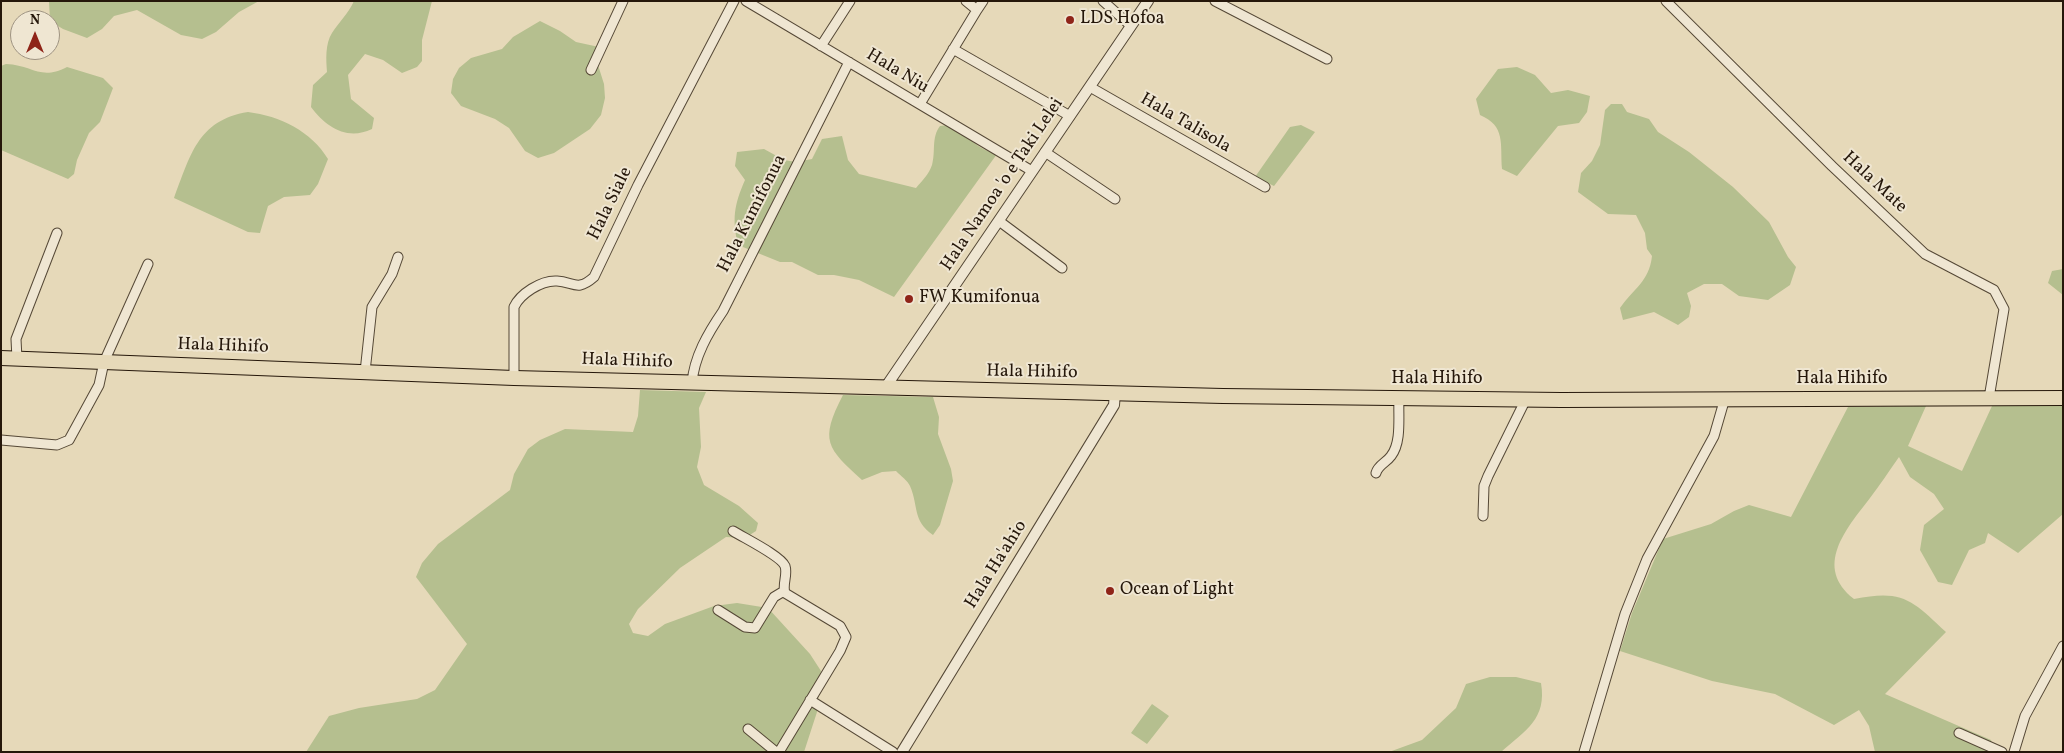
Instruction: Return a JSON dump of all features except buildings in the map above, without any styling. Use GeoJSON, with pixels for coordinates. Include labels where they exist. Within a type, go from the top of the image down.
{"type":"FeatureCollection","features":[{"type":"Feature","properties":{"kind":"main road","name":"Hala Hihifo"},"geometry":{"type":"LineString","coordinates":[[1,358],[514,378],[1115,394],[1399,399],[2063,398]]}},
{"type":"Feature","properties":{"kind":"street"},"geometry":{"type":"LineString","coordinates":[[591,70],[623,1]]}},
{"type":"Feature","properties":{"kind":"street","name":"Hala Siale"},"geometry":{"type":"LineString","coordinates":[[514,378],[514,308],[518,298],[545,282],[557,281],[574,286],[585,284],[594,277],[638,186],[734,1]]}},
{"type":"Feature","properties":{"kind":"street","name":"Hala Niu"},"geometry":{"type":"LineString","coordinates":[[746,1],[1032,170]]}},
{"type":"Feature","properties":{"kind":"street"},"geometry":{"type":"LineString","coordinates":[[821,46],[850,1]]}},
{"type":"Feature","properties":{"kind":"street"},"geometry":{"type":"LineString","coordinates":[[966,1],[977,10]]}},
{"type":"Feature","properties":{"kind":"street"},"geometry":{"type":"LineString","coordinates":[[920,104],[983,1]]}},
{"type":"Feature","properties":{"kind":"street"},"geometry":{"type":"LineString","coordinates":[[1103,1],[1131,26]]}},
{"type":"Feature","properties":{"kind":"street","name":"Hala Namoa 'o e Taki Lelei"},"geometry":{"type":"LineString","coordinates":[[885,388],[1148,1]]}},
{"type":"Feature","properties":{"kind":"street"},"geometry":{"type":"LineString","coordinates":[[1215,1],[1327,59]]}},
{"type":"Feature","properties":{"kind":"street","name":"Hala Mate"},"geometry":{"type":"LineString","coordinates":[[1666,1],[1832,166],[1925,254],[1994,290],[2004,309],[1989,398]]}},
{"type":"Feature","properties":{"kind":"street"},"geometry":{"type":"LineString","coordinates":[[953,49],[1070,116]]}},
{"type":"Feature","properties":{"kind":"street","name":"Hala Kumifonua"},"geometry":{"type":"LineString","coordinates":[[692,383],[693,367],[711,327],[723,311],[849,62]]}},
{"type":"Feature","properties":{"kind":"street","name":"Hala Talisola"},"geometry":{"type":"LineString","coordinates":[[1090,87],[1265,187]]}},
{"type":"Feature","properties":{"kind":"street"},"geometry":{"type":"LineString","coordinates":[[1045,152],[1115,199]]}},
{"type":"Feature","properties":{"kind":"street"},"geometry":{"type":"LineString","coordinates":[[999,221],[1062,268]]}},
{"type":"Feature","properties":{"kind":"street"},"geometry":{"type":"LineString","coordinates":[[17,358],[16,339],[57,233]]}},
{"type":"Feature","properties":{"kind":"street"},"geometry":{"type":"LineString","coordinates":[[365,372],[372,307],[392,274],[398,257]]}},
{"type":"Feature","properties":{"kind":"street"},"geometry":{"type":"LineString","coordinates":[[1,440],[57,445],[68,440],[99,384],[104,362],[148,264]]}},
{"type":"Feature","properties":{"kind":"street","name":"Hala Ha'ahio"},"geometry":{"type":"LineString","coordinates":[[902,752],[1114,405],[1115,394]]}},
{"type":"Feature","properties":{"kind":"street"},"geometry":{"type":"LineString","coordinates":[[1584,752],[1625,614],[1647,559],[1714,436],[1725,398]]}},
{"type":"Feature","properties":{"kind":"street"},"geometry":{"type":"LineString","coordinates":[[1376,474],[1377,469],[1391,456],[1396,446],[1399,399]]}},
{"type":"Feature","properties":{"kind":"street"},"geometry":{"type":"LineString","coordinates":[[1483,516],[1486,481],[1526,399]]}},
{"type":"Feature","properties":{"kind":"street"},"geometry":{"type":"LineString","coordinates":[[733,531],[780,560],[786,573],[784,591]]}},
{"type":"Feature","properties":{"kind":"street"},"geometry":{"type":"LineString","coordinates":[[718,610],[745,626],[755,628],[774,597],[784,591]]}},
{"type":"Feature","properties":{"kind":"street"},"geometry":{"type":"LineString","coordinates":[[748,729],[778,752],[840,651],[846,637],[840,626],[784,591]]}},
{"type":"Feature","properties":{"kind":"street"},"geometry":{"type":"LineString","coordinates":[[2014,752],[2026,716],[2063,646]]}},
{"type":"Feature","properties":{"kind":"street"},"geometry":{"type":"LineString","coordinates":[[810,700],[893,752]]}},
{"type":"Feature","properties":{"kind":"street"},"geometry":{"type":"LineString","coordinates":[[1959,733],[2002,752]]}},
{"type":"Feature","properties":{"kind":"green space"},"geometry":{"type":"Polygon","coordinates":[[[49,1],[259,1],[239,12],[216,32],[202,39],[181,35],[137,10],[114,16],[102,29],[87,38],[60,27],[60,10],[49,10],[49,1]]]}},
{"type":"Feature","properties":{"kind":"green space"},"geometry":{"type":"Polygon","coordinates":[[[354,1],[432,1],[422,40],[422,61],[417,67],[402,73],[383,60],[365,54],[348,75],[351,99],[374,118],[372,129],[363,132],[346,133],[323,121],[311,107],[313,85],[327,72],[326,52],[330,37],[354,1]]]}},
{"type":"Feature","properties":{"kind":"green space"},"geometry":{"type":"Polygon","coordinates":[[[540,21],[576,42],[599,47],[598,65],[604,84],[605,98],[601,115],[590,129],[554,153],[538,158],[525,151],[509,128],[495,119],[461,106],[451,93],[453,79],[459,68],[471,58],[502,49],[513,37],[540,21]]]}},
{"type":"Feature","properties":{"kind":"green space"},"geometry":{"type":"Polygon","coordinates":[[[6,64],[50,73],[67,67],[103,78],[113,88],[100,122],[89,133],[77,160],[74,174],[68,179],[1,150],[1,66],[6,64]]]}},
{"type":"Feature","properties":{"kind":"green space"},"geometry":{"type":"Polygon","coordinates":[[[1517,67],[1535,75],[1551,93],[1568,90],[1590,96],[1587,112],[1579,123],[1558,126],[1517,176],[1502,169],[1501,144],[1498,130],[1488,119],[1480,115],[1476,99],[1498,69],[1517,67]]]}},
{"type":"Feature","properties":{"kind":"green space"},"geometry":{"type":"Polygon","coordinates":[[[1611,104],[1622,104],[1627,112],[1649,119],[1658,132],[1689,152],[1733,187],[1769,222],[1788,257],[1796,267],[1790,285],[1768,300],[1739,296],[1722,284],[1704,284],[1687,293],[1691,306],[1689,317],[1678,325],[1654,312],[1623,320],[1620,308],[1644,279],[1650,265],[1652,256],[1647,249],[1645,233],[1636,215],[1608,214],[1578,192],[1581,173],[1592,161],[1600,145],[1605,110],[1611,104]]]}},
{"type":"Feature","properties":{"kind":"green space"},"geometry":{"type":"Polygon","coordinates":[[[248,112],[272,117],[294,126],[313,140],[328,159],[318,184],[310,195],[284,197],[268,206],[260,233],[248,232],[174,198],[191,155],[206,132],[217,123],[231,116],[248,112]]]}},
{"type":"Feature","properties":{"kind":"green space"},"geometry":{"type":"Polygon","coordinates":[[[948,125],[982,148],[997,154],[894,297],[859,280],[834,275],[818,275],[792,262],[780,262],[738,245],[735,212],[738,197],[745,180],[735,166],[737,152],[764,149],[784,160],[796,162],[812,159],[822,139],[842,136],[848,160],[859,174],[916,188],[932,165],[937,131],[940,126],[948,125]]]}},
{"type":"Feature","properties":{"kind":"green space"},"geometry":{"type":"Polygon","coordinates":[[[1301,125],[1315,132],[1274,186],[1255,177],[1290,127],[1301,125]]]}},
{"type":"Feature","properties":{"kind":"green space"},"geometry":{"type":"Polygon","coordinates":[[[2063,269],[2063,295],[2048,283],[2052,271],[2063,269]]]}},
{"type":"Feature","properties":{"kind":"green space"},"geometry":{"type":"Polygon","coordinates":[[[640,390],[706,392],[699,408],[701,447],[697,467],[704,485],[739,506],[758,523],[756,531],[745,538],[726,537],[680,568],[638,609],[629,624],[633,633],[648,636],[665,624],[714,606],[737,603],[768,608],[810,654],[821,671],[817,712],[804,752],[306,752],[329,716],[359,708],[417,699],[435,690],[467,644],[416,577],[422,563],[438,544],[510,490],[514,474],[528,449],[540,440],[565,429],[633,432],[638,416],[640,390]]]}},
{"type":"Feature","properties":{"kind":"green space"},"geometry":{"type":"Polygon","coordinates":[[[843,395],[933,397],[939,417],[938,434],[951,469],[953,481],[940,525],[933,535],[926,529],[919,518],[909,484],[896,471],[882,472],[862,480],[834,451],[830,443],[829,434],[835,411],[843,395]]]}},
{"type":"Feature","properties":{"kind":"green space"},"geometry":{"type":"Polygon","coordinates":[[[2063,405],[2063,514],[2018,553],[1988,533],[1985,543],[1969,550],[1952,585],[1938,582],[1920,550],[1924,525],[1944,509],[1934,494],[1910,477],[1899,457],[1844,535],[1835,561],[1836,574],[1842,587],[1854,599],[1884,595],[1906,600],[1924,612],[1946,632],[1885,694],[1991,740],[1995,752],[1875,752],[1869,726],[1859,710],[1834,725],[1775,694],[1712,681],[1620,651],[1632,613],[1663,539],[1711,524],[1749,505],[1791,517],[1848,407],[1926,406],[1908,446],[1962,471],[1992,406],[2063,405]]]}},
{"type":"Feature","properties":{"kind":"green space"},"geometry":{"type":"Polygon","coordinates":[[[1490,677],[1516,677],[1541,683],[1541,706],[1538,715],[1526,730],[1501,752],[1389,752],[1422,740],[1456,708],[1466,684],[1490,677]]]}},
{"type":"Feature","properties":{"kind":"green space"},"geometry":{"type":"Polygon","coordinates":[[[1152,704],[1169,716],[1147,744],[1131,733],[1152,704]]]}},
{"type":"Feature","properties":{"kind":"place","name":"LDS Hofoa"},"geometry":{"type":"Point","coordinates":[1070,20]}},
{"type":"Feature","properties":{"kind":"place","name":"FW Kumifonua"},"geometry":{"type":"Point","coordinates":[909,299]}},
{"type":"Feature","properties":{"kind":"place","name":"Ocean of Light"},"geometry":{"type":"Point","coordinates":[1110,591]}}]}
